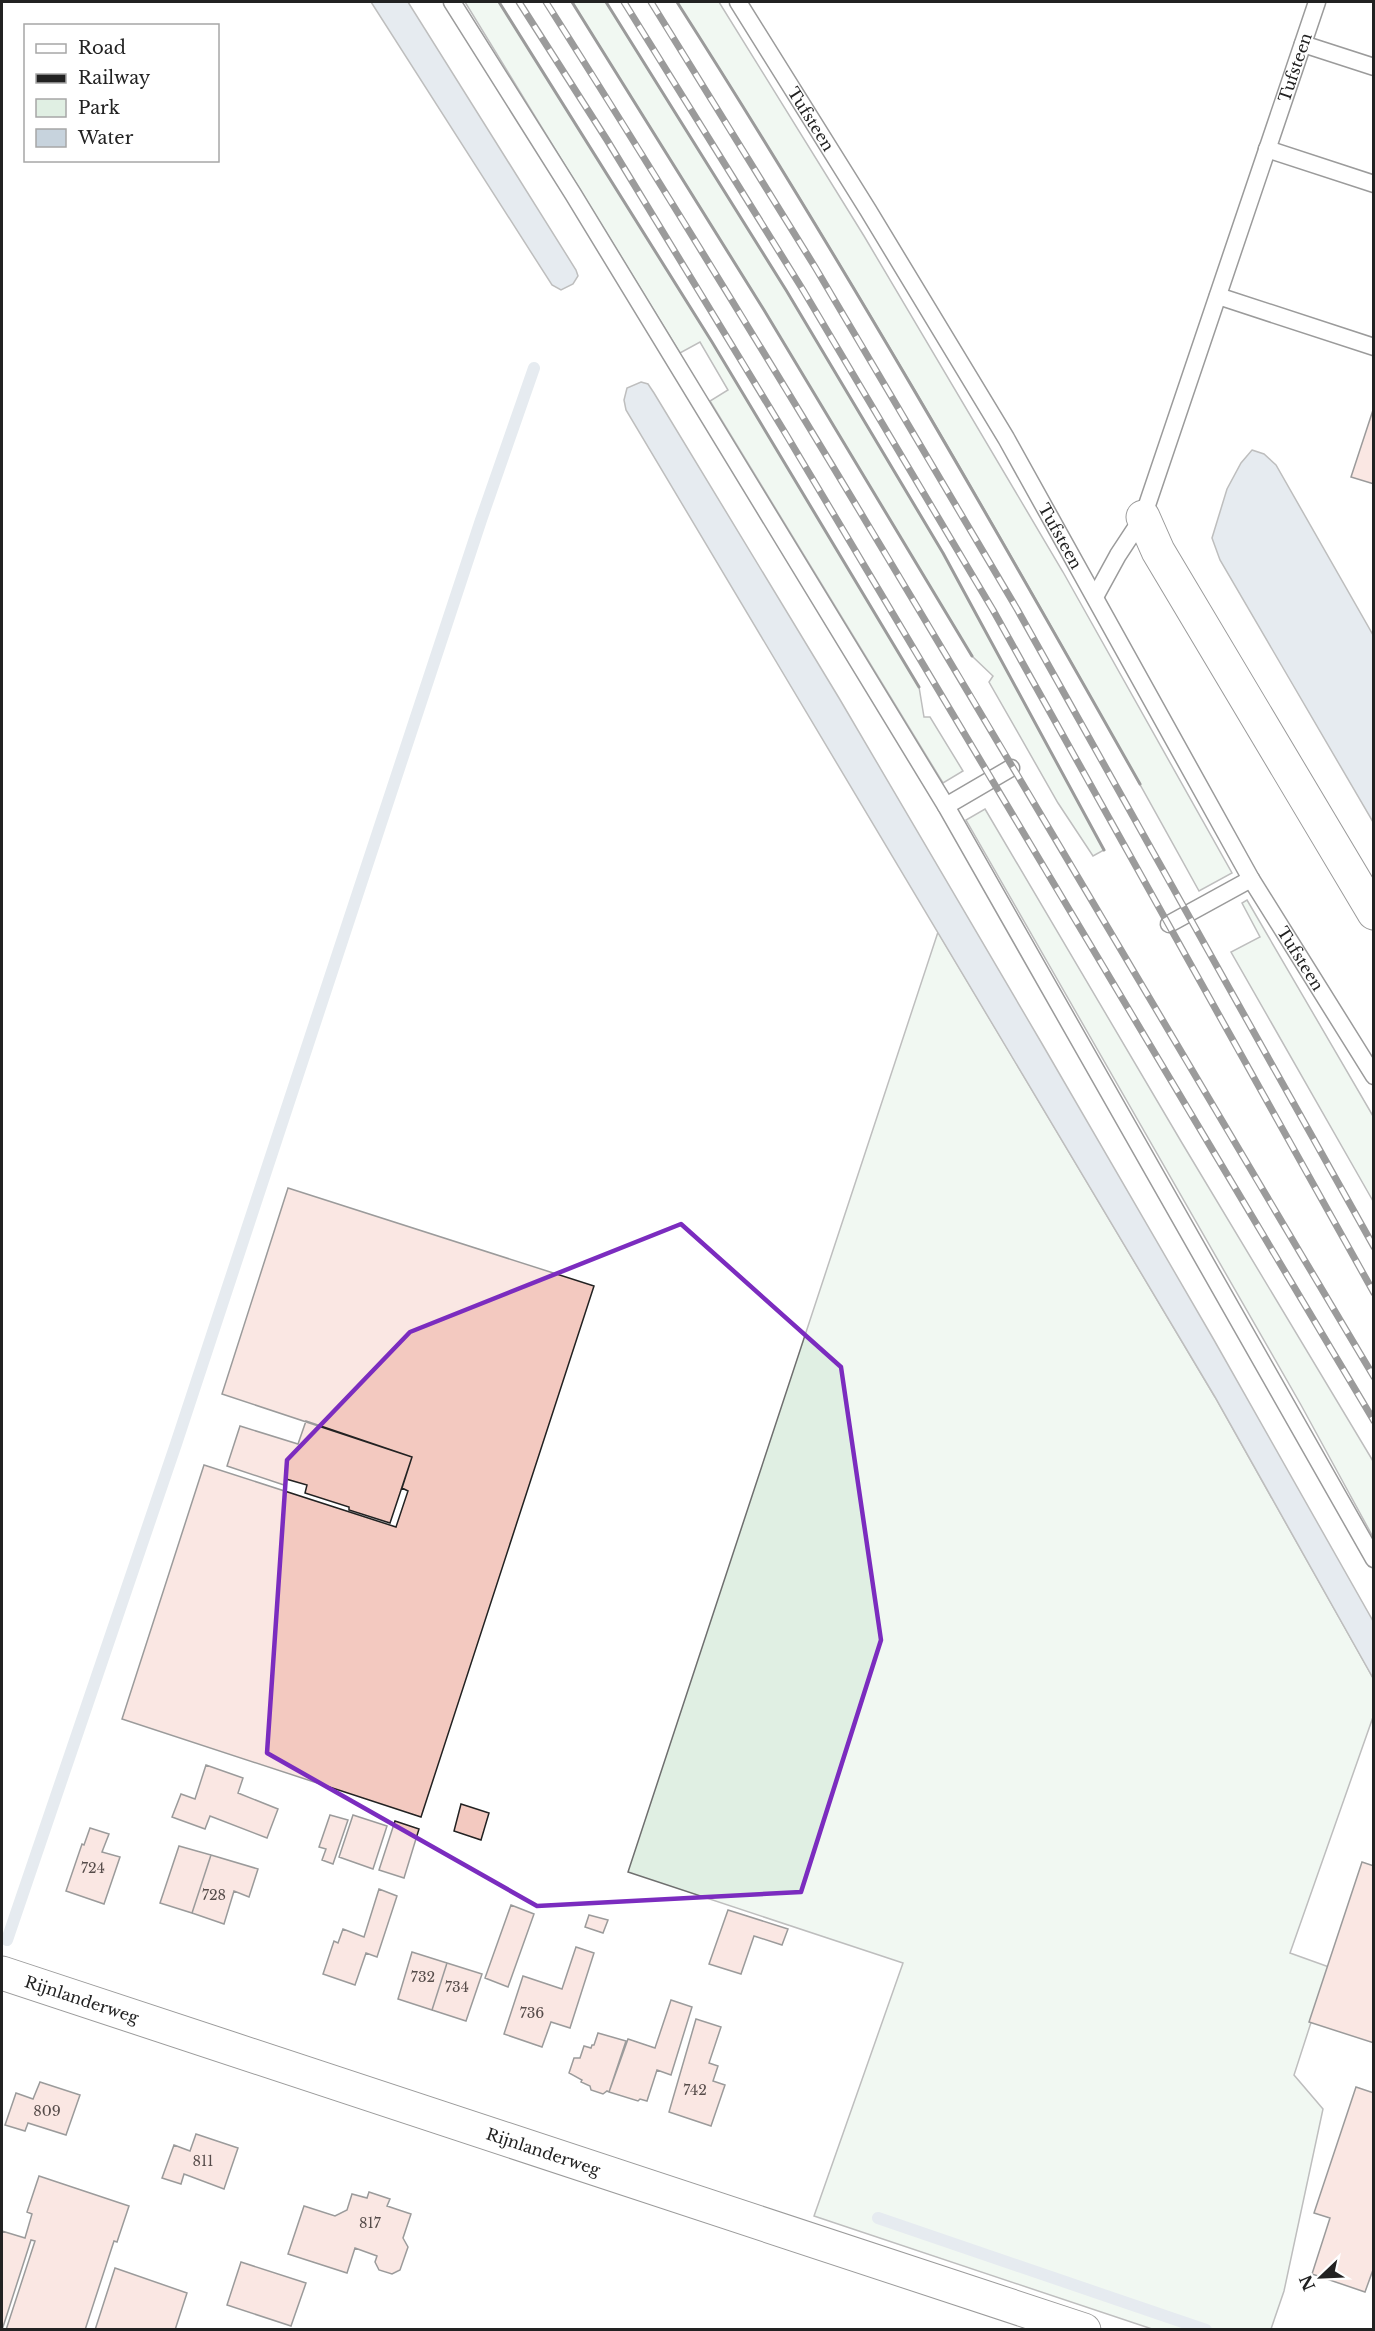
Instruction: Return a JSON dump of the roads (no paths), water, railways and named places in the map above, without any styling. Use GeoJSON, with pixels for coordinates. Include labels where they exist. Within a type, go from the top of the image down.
{"type":"FeatureCollection","features":[{"type":"Feature","properties":{"kind":"street"},"geometry":{"type":"LineString","coordinates":[[1143,517],[1158,551],[1374,913]]}},
{"type":"Feature","properties":{"kind":"street","name":"Rijnlanderweg"},"geometry":{"type":"LineString","coordinates":[[2,1973],[1084,2330]]}},
{"type":"Feature","properties":{"kind":"lane"},"geometry":{"type":"LineString","coordinates":[[452,2],[573,194],[946,806],[1374,1559]]}},
{"type":"Feature","properties":{"kind":"lane","name":"Tufsteen"},"geometry":{"type":"LineString","coordinates":[[738,2],[868,210],[1006,438],[1251,879],[1374,1076]]}},
{"type":"Feature","properties":{"kind":"lane","name":"Tufsteen"},"geometry":{"type":"LineString","coordinates":[[1095,597],[1118,555],[1143,517],[1317,2]]}},
{"type":"Feature","properties":{"kind":"lane"},"geometry":{"type":"LineString","coordinates":[[1303,44],[1374,67]]}},
{"type":"Feature","properties":{"kind":"lane"},"geometry":{"type":"LineString","coordinates":[[1267,149],[1374,184]]}},
{"type":"Feature","properties":{"kind":"lane"},"geometry":{"type":"LineString","coordinates":[[1218,296],[1374,347]]}},
{"type":"Feature","properties":{"kind":"lane"},"geometry":{"type":"LineString","coordinates":[[946,806],[1011,768]]}},
{"type":"Feature","properties":{"kind":"lane"},"geometry":{"type":"LineString","coordinates":[[1168,924],[1251,879]]}},
{"type":"Feature","properties":{"kind":"water"},"geometry":{"type":"Polygon","coordinates":[[[371,2],[408,2],[576,270],[578,276],[573,284],[561,290],[552,285],[371,2]]]}},
{"type":"Feature","properties":{"kind":"water"},"geometry":{"type":"Polygon","coordinates":[[[641,382],[648,384],[654,393],[839,698],[1214,1340],[1373,1621],[1373,1678],[1215,1397],[626,410],[624,400],[627,388],[641,382]]]}},
{"type":"Feature","properties":{"kind":"water"},"geometry":{"type":"Polygon","coordinates":[[[1252,450],[1264,454],[1276,465],[1373,635],[1373,822],[1220,560],[1212,538],[1227,489],[1241,463],[1252,450]]]}},
{"type":"Feature","properties":{"kind":"waterway"},"geometry":{"type":"LineString","coordinates":[[7,1940],[176,1444],[481,520],[534,368]]}},
{"type":"Feature","properties":{"kind":"waterway"},"geometry":{"type":"LineString","coordinates":[[878,2218],[1206,2330]]}},
{"type":"Feature","properties":{"kind":"railway"},"geometry":{"type":"LineString","coordinates":[[519,2],[607,140],[787,436],[1374,1421]]}},
{"type":"Feature","properties":{"kind":"railway"},"geometry":{"type":"LineString","coordinates":[[546,2],[758,342],[1374,1377]]}},
{"type":"Feature","properties":{"kind":"railway"},"geometry":{"type":"LineString","coordinates":[[624,2],[803,290],[993,610],[1374,1293]]}},
{"type":"Feature","properties":{"kind":"railway"},"geometry":{"type":"LineString","coordinates":[[651,2],[815,267],[1017,609],[1374,1247]]}}]}
